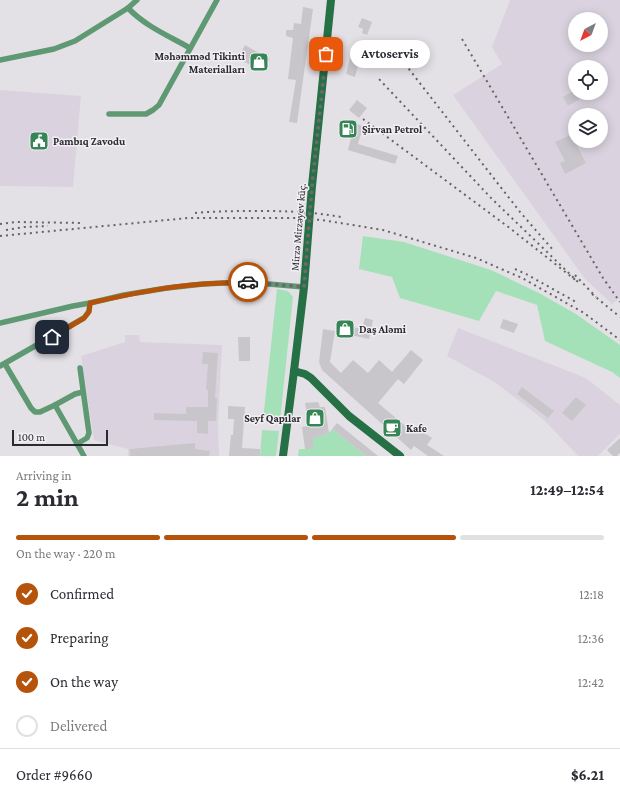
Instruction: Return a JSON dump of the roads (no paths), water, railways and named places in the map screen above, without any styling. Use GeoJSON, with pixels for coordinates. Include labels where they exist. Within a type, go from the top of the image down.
{"type":"FeatureCollection","features":[{"type":"Feature","properties":{"kind":"main road","name":"Mirzə Mirzəyev küç."},"geometry":{"type":"LineString","coordinates":[[283,456],[304,287],[312,186],[331,0]]}},
{"type":"Feature","properties":{"kind":"main road"},"geometry":{"type":"LineString","coordinates":[[294,371],[305,374],[311,378],[349,416],[400,456]]}},
{"type":"Feature","properties":{"kind":"street"},"geometry":{"type":"LineString","coordinates":[[0,60],[54,49],[75,41],[128,8],[137,0]]}},
{"type":"Feature","properties":{"kind":"street"},"geometry":{"type":"LineString","coordinates":[[109,114],[146,114],[159,105],[217,0]]}},
{"type":"Feature","properties":{"kind":"street"},"geometry":{"type":"LineString","coordinates":[[128,8],[146,24],[190,48]]}},
{"type":"Feature","properties":{"kind":"street"},"geometry":{"type":"LineString","coordinates":[[0,323],[124,295],[167,288],[203,284],[245,282],[304,287]]}},
{"type":"Feature","properties":{"kind":"street"},"geometry":{"type":"LineString","coordinates":[[83,392],[75,394],[40,412],[35,412],[2,365],[84,318],[89,312],[90,303]]}},
{"type":"Feature","properties":{"kind":"street"},"geometry":{"type":"LineString","coordinates":[[78,444],[87,438],[89,433],[80,368]]}},
{"type":"Feature","properties":{"kind":"street"},"geometry":{"type":"LineString","coordinates":[[56,404],[84,456]]}},
{"type":"Feature","properties":{"kind":"railway"},"geometry":{"type":"LineString","coordinates":[[462,39],[603,278],[620,302]]}},
{"type":"Feature","properties":{"kind":"railway"},"geometry":{"type":"LineString","coordinates":[[405,64],[520,212],[553,250]]}},
{"type":"Feature","properties":{"kind":"railway"},"geometry":{"type":"LineString","coordinates":[[363,119],[511,229],[578,282],[492,199],[378,78]]}},
{"type":"Feature","properties":{"kind":"railway"},"geometry":{"type":"LineString","coordinates":[[195,213],[228,211],[281,211],[341,217]]}},
{"type":"Feature","properties":{"kind":"railway"},"geometry":{"type":"LineString","coordinates":[[0,236],[188,218],[294,218],[322,220],[383,230],[476,258],[522,278],[584,313],[620,340]]}},
{"type":"Feature","properties":{"kind":"railway"},"geometry":{"type":"LineString","coordinates":[[0,224],[16,222],[83,223]]}},
{"type":"Feature","properties":{"kind":"railway"},"geometry":{"type":"LineString","coordinates":[[6,230],[24,227],[48,226]]}},
{"type":"Feature","properties":{"kind":"railway"},"geometry":{"type":"LineString","coordinates":[[515,269],[576,302]]}},
{"type":"Feature","properties":{"kind":"railway"},"geometry":{"type":"LineString","coordinates":[[575,275],[596,297]]}},
{"type":"Feature","properties":{"kind":"railway"},"geometry":{"type":"LineString","coordinates":[[592,294],[620,317]]}},
{"type":"Feature","properties":{"kind":"place","name":"Avtoservis"},"geometry":{"type":"Point","coordinates":[326,54]}},
{"type":"Feature","properties":{"kind":"place","name":"Məhəmməd Tikinti Materialları"},"geometry":{"type":"Point","coordinates":[259,62]}},
{"type":"Feature","properties":{"kind":"place","name":"Şirvan Petrol"},"geometry":{"type":"Point","coordinates":[348,129]}},
{"type":"Feature","properties":{"kind":"place","name":"Pambıq Zavodu"},"geometry":{"type":"Point","coordinates":[39,141]}},
{"type":"Feature","properties":{"kind":"place","name":"Daş Aləmi"},"geometry":{"type":"Point","coordinates":[345,329]}},
{"type":"Feature","properties":{"kind":"place","name":"Seyf Qapılar"},"geometry":{"type":"Point","coordinates":[315,418]}},
{"type":"Feature","properties":{"kind":"place","name":"Kafe"},"geometry":{"type":"Point","coordinates":[392,428]}}]}
